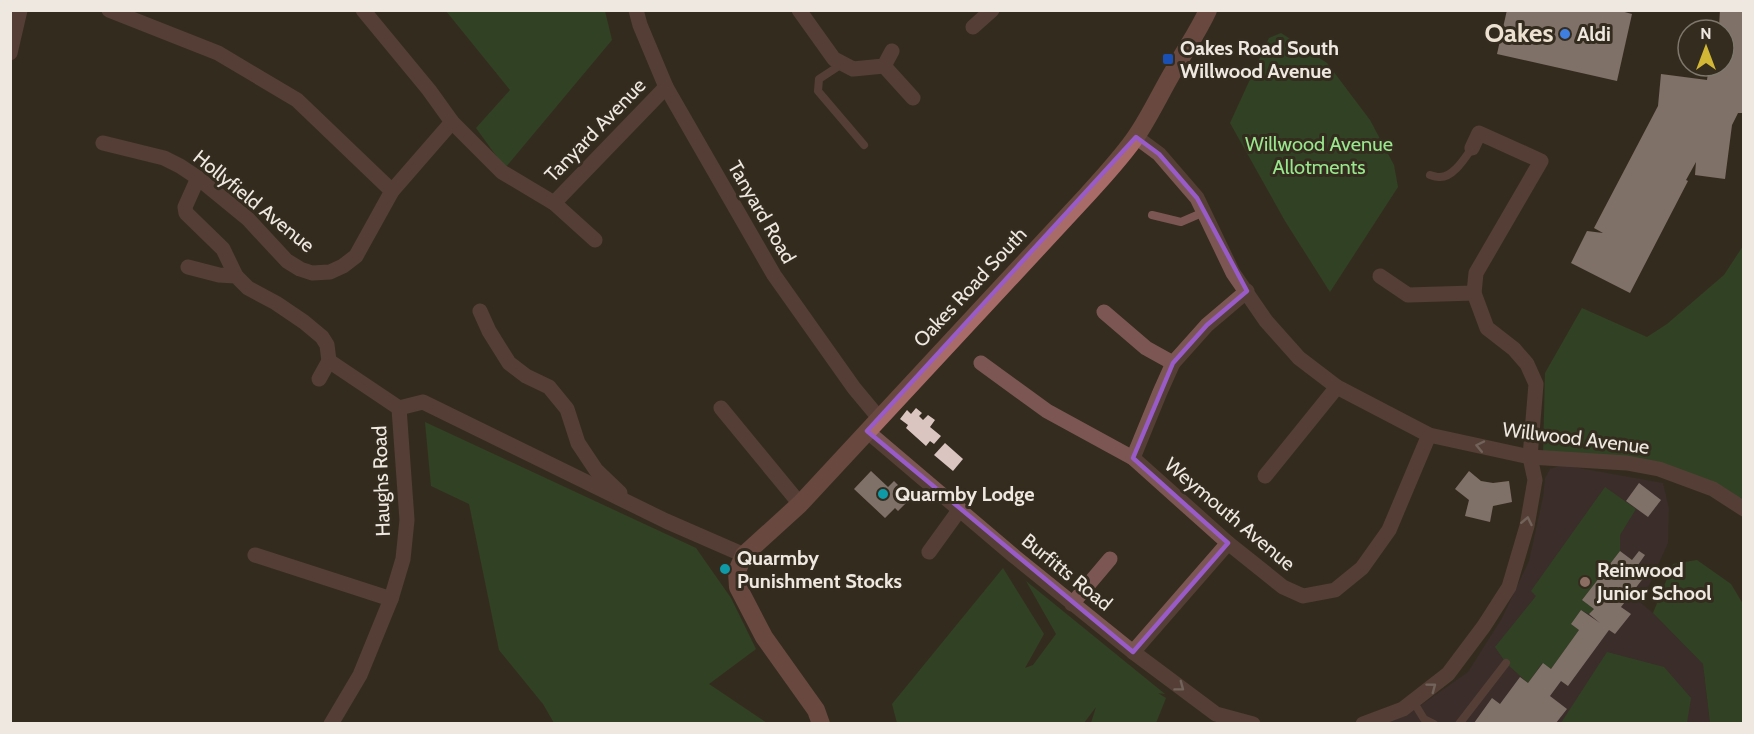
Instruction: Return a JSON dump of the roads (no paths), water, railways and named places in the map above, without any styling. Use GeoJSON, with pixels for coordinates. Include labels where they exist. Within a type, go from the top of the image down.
{"type":"FeatureCollection","features":[{"type":"Feature","properties":{"kind":"street"},"geometry":{"type":"LineString","coordinates":[[10,53],[20,10]]}},
{"type":"Feature","properties":{"kind":"street"},"geometry":{"type":"LineString","coordinates":[[109,10],[218,53],[297,100],[392,191]]}},
{"type":"Feature","properties":{"kind":"street"},"geometry":{"type":"LineString","coordinates":[[363,10],[429,90],[452,122],[502,172],[554,203],[595,240]]}},
{"type":"Feature","properties":{"kind":"street","name":"Tanyard Road"},"geometry":{"type":"LineString","coordinates":[[636,10],[666,87],[774,274],[854,388],[873,425]]}},
{"type":"Feature","properties":{"kind":"street"},"geometry":{"type":"LineString","coordinates":[[799,10],[834,59],[853,69],[884,66]]}},
{"type":"Feature","properties":{"kind":"street"},"geometry":{"type":"LineString","coordinates":[[973,27],[992,10]]}},
{"type":"Feature","properties":{"kind":"street","name":"Oakes Road South"},"geometry":{"type":"LineString","coordinates":[[740,563],[800,504],[1087,195],[1136,137],[1208,10]]}},
{"type":"Feature","properties":{"kind":"street"},"geometry":{"type":"LineString","coordinates":[[884,66],[892,51]]}},
{"type":"Feature","properties":{"kind":"street"},"geometry":{"type":"LineString","coordinates":[[884,66],[913,98]]}},
{"type":"Feature","properties":{"kind":"street","name":"Tanyard Avenue"},"geometry":{"type":"LineString","coordinates":[[554,203],[666,87]]}},
{"type":"Feature","properties":{"kind":"street","name":"Hollyfield Avenue"},"geometry":{"type":"LineString","coordinates":[[103,143],[164,158],[180,166],[248,219],[287,261],[312,273],[330,272],[356,256],[392,191],[452,122]]}},
{"type":"Feature","properties":{"kind":"street"},"geometry":{"type":"LineString","coordinates":[[1363,723],[1403,709],[1448,674],[1484,627],[1509,587],[1527,526],[1535,480],[1530,457],[1536,384],[1527,364],[1487,328],[1474,293],[1476,273],[1541,161],[1479,133],[1472,148]]}},
{"type":"Feature","properties":{"kind":"street","name":"Willwood Avenue"},"geometry":{"type":"LineString","coordinates":[[1136,137],[1159,154],[1197,198],[1233,273],[1266,321],[1299,358],[1337,387],[1429,435],[1530,457],[1628,464],[1659,469],[1713,489],[1743,509]]}},
{"type":"Feature","properties":{"kind":"street"},"geometry":{"type":"LineString","coordinates":[[198,178],[185,207],[186,213],[222,249],[236,276],[248,288],[276,303],[322,337],[327,345],[329,361],[319,379]]}},
{"type":"Feature","properties":{"kind":"street"},"geometry":{"type":"LineString","coordinates":[[188,267],[236,276]]}},
{"type":"Feature","properties":{"kind":"street"},"geometry":{"type":"LineString","coordinates":[[1380,276],[1408,296],[1474,293]]}},
{"type":"Feature","properties":{"kind":"street"},"geometry":{"type":"LineString","coordinates":[[1133,458],[1173,363],[1207,325],[1247,291]]}},
{"type":"Feature","properties":{"kind":"street","name":"Haughs Road"},"geometry":{"type":"LineString","coordinates":[[480,311],[489,331],[509,363],[526,376],[549,387],[567,409],[578,443],[596,470],[617,491],[740,563]]}},
{"type":"Feature","properties":{"kind":"street"},"geometry":{"type":"LineString","coordinates":[[1104,312],[1146,348],[1173,363]]}},
{"type":"Feature","properties":{"kind":"street"},"geometry":{"type":"LineString","coordinates":[[329,361],[399,408]]}},
{"type":"Feature","properties":{"kind":"street","name":"Weymouth Avenue"},"geometry":{"type":"LineString","coordinates":[[981,363],[1047,411],[1133,458],[1228,543],[1283,588],[1303,596],[1335,590],[1362,568],[1389,530],[1429,435]]}},
{"type":"Feature","properties":{"kind":"street"},"geometry":{"type":"LineString","coordinates":[[1265,476],[1337,387]]}},
{"type":"Feature","properties":{"kind":"street","name":"Haughs Road"},"geometry":{"type":"LineString","coordinates":[[331,723],[360,675],[391,599],[403,559],[407,520],[399,408],[423,402],[666,521]]}},
{"type":"Feature","properties":{"kind":"street"},"geometry":{"type":"LineString","coordinates":[[721,408],[800,504]]}},
{"type":"Feature","properties":{"kind":"street","name":"Burfitts Road"},"geometry":{"type":"LineString","coordinates":[[873,425],[960,509],[1072,604],[1133,652],[1216,714],[1253,723]]}},
{"type":"Feature","properties":{"kind":"street"},"geometry":{"type":"LineString","coordinates":[[929,552],[960,509]]}},
{"type":"Feature","properties":{"kind":"street"},"geometry":{"type":"LineString","coordinates":[[1133,652],[1228,543]]}},
{"type":"Feature","properties":{"kind":"street"},"geometry":{"type":"LineString","coordinates":[[255,555],[391,599]]}},
{"type":"Feature","properties":{"kind":"street"},"geometry":{"type":"LineString","coordinates":[[1072,604],[1110,559]]}},
{"type":"Feature","properties":{"kind":"street"},"geometry":{"type":"LineString","coordinates":[[740,563],[738,587],[764,637],[816,710],[820,723]]}},
{"type":"Feature","properties":{"kind":"lane"},"geometry":{"type":"LineString","coordinates":[[842,64],[819,79],[818,91],[864,145]]}},
{"type":"Feature","properties":{"kind":"lane"},"geometry":{"type":"LineString","coordinates":[[1430,175],[1446,177],[1472,148]]}},
{"type":"Feature","properties":{"kind":"lane"},"geometry":{"type":"LineString","coordinates":[[1152,215],[1181,222],[1204,212]]}},
{"type":"Feature","properties":{"kind":"lane"},"geometry":{"type":"LineString","coordinates":[[1459,723],[1506,663]]}},
{"type":"Feature","properties":{"kind":"lane"},"geometry":{"type":"LineString","coordinates":[[1413,701],[1424,719],[1434,723]]}},
{"type":"Feature","properties":{"kind":"place","name":"Aldi"},"geometry":{"type":"Point","coordinates":[1565,34]}},
{"type":"Feature","properties":{"kind":"place","name":"Oakes Road South Willwood Avenue"},"geometry":{"type":"Point","coordinates":[1168,59]}},
{"type":"Feature","properties":{"kind":"place","name":"Quarmby Lodge"},"geometry":{"type":"Point","coordinates":[883,494]}},
{"type":"Feature","properties":{"kind":"place","name":"Quarmby Punishment Stocks"},"geometry":{"type":"Point","coordinates":[725,569]}},
{"type":"Feature","properties":{"kind":"place","name":"Reinwood Junior School"},"geometry":{"type":"Point","coordinates":[1585,582]}},
{"type":"Feature","properties":{"kind":"district","name":"Oakes"},"geometry":{"type":"Point","coordinates":[1519,33]}},
{"type":"Feature","properties":{"kind":"park label","name":"Willwood Avenue Allotments"},"geometry":{"type":"Point","coordinates":[1319,156]}}]}
